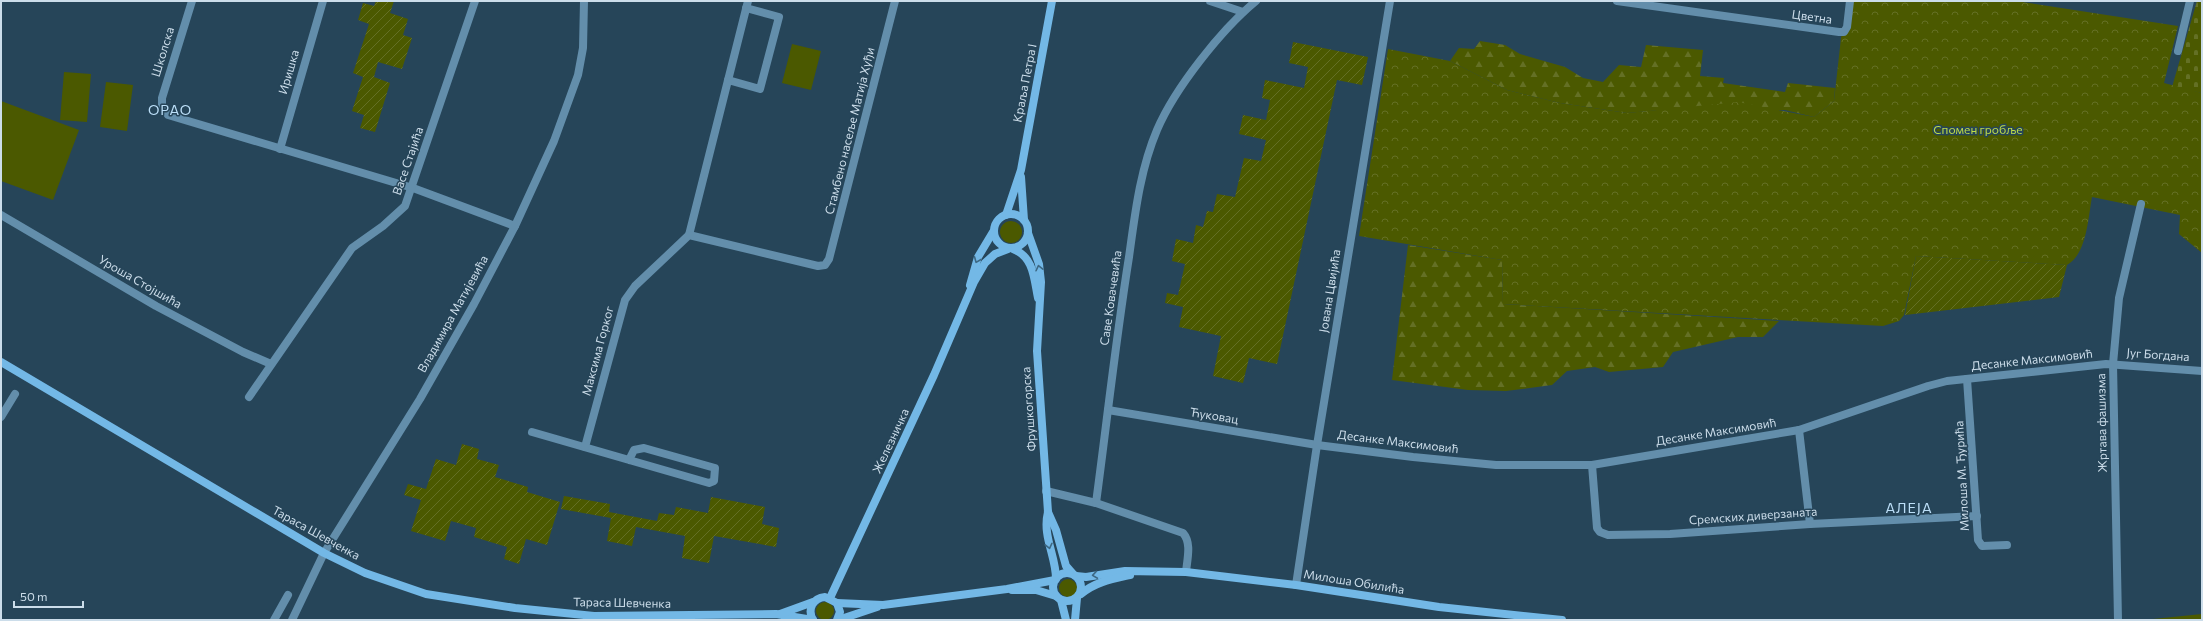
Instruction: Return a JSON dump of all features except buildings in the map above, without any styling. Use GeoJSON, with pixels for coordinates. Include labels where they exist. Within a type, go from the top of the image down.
{"type":"FeatureCollection","features":[{"type":"Feature","properties":{"kind":"street","name":"Школска"},"geometry":{"type":"LineString","coordinates":[[192,1],[162,98],[163,110],[172,117],[280,149]]}},
{"type":"Feature","properties":{"kind":"street","name":"Иришка"},"geometry":{"type":"LineString","coordinates":[[280,149],[322,1]]}},
{"type":"Feature","properties":{"kind":"street","name":"Васе Стајића"},"geometry":{"type":"LineString","coordinates":[[249,397],[352,248],[398,214],[405,206],[413,188],[475,1]]}},
{"type":"Feature","properties":{"kind":"street","name":"Владимира Матијевића"},"geometry":{"type":"LineString","coordinates":[[292,620],[324,553],[420,399],[474,304],[515,226],[554,141],[578,74],[583,48],[584,1]]}},
{"type":"Feature","properties":{"kind":"street","name":"Стамбено насеље Матија Хуђи"},"geometry":{"type":"LineString","coordinates":[[689,235],[818,266],[826,265],[830,259],[895,1]]}},
{"type":"Feature","properties":{"kind":"street","name":"Краља Петра I"},"geometry":{"type":"LineString","coordinates":[[1006,214],[1021,170],[1052,1]]}},
{"type":"Feature","properties":{"kind":"street"},"geometry":{"type":"LineString","coordinates":[[1210,1],[1243,12]]}},
{"type":"Feature","properties":{"kind":"street","name":"Саве Ковачевића"},"geometry":{"type":"LineString","coordinates":[[1096,503],[1117,330],[1145,164],[1158,129],[1176,95],[1202,60],[1243,12],[1256,1]]}},
{"type":"Feature","properties":{"kind":"street","name":"Јована Цвијића"},"geometry":{"type":"LineString","coordinates":[[1296,585],[1317,445],[1390,1]]}},
{"type":"Feature","properties":{"kind":"street","name":"Цветна"},"geometry":{"type":"LineString","coordinates":[[1617,1],[1839,32],[1844,32],[1847,27],[1850,1]]}},
{"type":"Feature","properties":{"kind":"street"},"geometry":{"type":"LineString","coordinates":[[2178,51],[2190,1]]}},
{"type":"Feature","properties":{"kind":"street"},"geometry":{"type":"LineString","coordinates":[[689,235],[728,80],[747,5],[779,17],[760,89],[728,80]]}},
{"type":"Feature","properties":{"kind":"street"},"geometry":{"type":"LineString","coordinates":[[2171,43],[2181,38]]}},
{"type":"Feature","properties":{"kind":"street"},"geometry":{"type":"LineString","coordinates":[[280,149],[413,188],[515,226]]}},
{"type":"Feature","properties":{"kind":"street","name":"Краља Петра I"},"geometry":{"type":"LineString","coordinates":[[1021,170],[1021,202],[1024,220]]}},
{"type":"Feature","properties":{"kind":"street","name":"Жртава фашизма"},"geometry":{"type":"LineString","coordinates":[[2118,620],[2113,364],[2119,298],[2141,204]]}},
{"type":"Feature","properties":{"kind":"street"},"geometry":{"type":"LineString","coordinates":[[1006,214],[1016,215],[1024,220],[1028,233],[1025,242],[1011,249],[1000,245],[993,232],[995,223],[1006,214]]}},
{"type":"Feature","properties":{"kind":"street","name":"Уроша Стојшића"},"geometry":{"type":"LineString","coordinates":[[1,215],[156,306],[243,352],[271,364]]}},
{"type":"Feature","properties":{"kind":"street","name":"Железничка"},"geometry":{"type":"LineString","coordinates":[[970,292],[972,273],[978,257],[993,232]]}},
{"type":"Feature","properties":{"kind":"street","name":"Фрушкогорска"},"geometry":{"type":"LineString","coordinates":[[1028,233],[1041,273],[1037,351],[1048,512],[1046,522],[1048,544],[1056,570],[1056,579]]}},
{"type":"Feature","properties":{"kind":"street","name":"Максима Горког"},"geometry":{"type":"LineString","coordinates":[[585,447],[625,300],[636,286],[689,235]]}},
{"type":"Feature","properties":{"kind":"street","name":"Железничка"},"geometry":{"type":"LineString","coordinates":[[830,598],[934,374],[970,292],[985,263],[995,254],[1011,249]]}},
{"type":"Feature","properties":{"kind":"street","name":"Фрушкогорска"},"geometry":{"type":"LineString","coordinates":[[1011,249],[1025,256],[1030,265],[1039,305]]}},
{"type":"Feature","properties":{"kind":"street","name":"Тараса Шевченка"},"geometry":{"type":"LineString","coordinates":[[1,362],[324,553],[365,573],[426,594],[515,608],[594,616],[776,614],[813,620]]}},
{"type":"Feature","properties":{"kind":"street","name":"Десанке Максимовић"},"geometry":{"type":"LineString","coordinates":[[1317,445],[1496,465],[1592,465],[1799,430],[1928,386],[1967,379],[2113,364]]}},
{"type":"Feature","properties":{"kind":"street","name":"Југ Богдана"},"geometry":{"type":"LineString","coordinates":[[2113,364],[2202,371]]}},
{"type":"Feature","properties":{"kind":"street","name":"Милоша М. Ђурића"},"geometry":{"type":"LineString","coordinates":[[1967,379],[1978,540],[1982,546],[2007,545]]}},
{"type":"Feature","properties":{"kind":"street"},"geometry":{"type":"LineString","coordinates":[[1,417],[15,394]]}},
{"type":"Feature","properties":{"kind":"street","name":"Ћуковац"},"geometry":{"type":"LineString","coordinates":[[1108,410],[1317,445]]}},
{"type":"Feature","properties":{"kind":"street"},"geometry":{"type":"LineString","coordinates":[[1799,430],[1810,524]]}},
{"type":"Feature","properties":{"kind":"street"},"geometry":{"type":"LineString","coordinates":[[532,432],[585,447],[629,460],[709,483],[714,481],[716,475],[715,468],[644,448],[634,450],[629,460]]}},
{"type":"Feature","properties":{"kind":"street","name":"Сремских диверзаната"},"geometry":{"type":"LineString","coordinates":[[1592,465],[1596,523],[1597,528],[1603,534],[1623,536],[1670,534],[1810,524],[1977,516]]}},
{"type":"Feature","properties":{"kind":"street"},"geometry":{"type":"LineString","coordinates":[[1046,490],[1096,503],[1183,533],[1186,537],[1188,546],[1186,572]]}},
{"type":"Feature","properties":{"kind":"street","name":"Фрушкогорска"},"geometry":{"type":"LineString","coordinates":[[1048,512],[1056,530],[1066,566],[1074,575]]}},
{"type":"Feature","properties":{"kind":"street","name":"Милоша Обилића"},"geometry":{"type":"LineString","coordinates":[[1074,575],[1086,577],[1125,571],[1186,572],[1296,585],[1439,607],[1562,620]]}},
{"type":"Feature","properties":{"kind":"street","name":"Милоша Обилића"},"geometry":{"type":"LineString","coordinates":[[1079,596],[1089,587],[1101,582],[1142,572]]}},
{"type":"Feature","properties":{"kind":"street"},"geometry":{"type":"LineString","coordinates":[[837,620],[883,606],[1007,589],[1056,579],[1065,573],[1074,575],[1081,582],[1075,620]]}},
{"type":"Feature","properties":{"kind":"street"},"geometry":{"type":"LineString","coordinates":[[1056,579],[1053,588],[1066,620]]}},
{"type":"Feature","properties":{"kind":"street"},"geometry":{"type":"LineString","coordinates":[[1007,589],[1036,590],[1069,602],[1079,596]]}},
{"type":"Feature","properties":{"kind":"street"},"geometry":{"type":"LineString","coordinates":[[274,620],[288,595]]}},
{"type":"Feature","properties":{"kind":"street","name":"Тараса Шевченка"},"geometry":{"type":"LineString","coordinates":[[776,614],[813,602],[821,597],[830,598]]}},
{"type":"Feature","properties":{"kind":"street"},"geometry":{"type":"LineString","coordinates":[[830,598],[837,603],[883,606]]}},
{"type":"Feature","properties":{"kind":"street"},"geometry":{"type":"LineString","coordinates":[[813,602],[810,611],[813,620]]}},
{"type":"Feature","properties":{"kind":"street"},"geometry":{"type":"LineString","coordinates":[[837,603],[840,612],[837,620]]}},
{"type":"Feature","properties":{"kind":"green space"},"geometry":{"type":"Polygon","coordinates":[[[376,1],[394,1],[390,13],[408,19],[403,35],[412,38],[402,69],[378,62],[374,77],[390,83],[375,132],[360,128],[364,115],[352,111],[363,77],[353,73],[369,24],[358,20],[363,3],[374,6],[376,1]]]}},
{"type":"Feature","properties":{"kind":"green space","name":"Спомен гробље"},"geometry":{"type":"Polygon","coordinates":[[[1851,1],[2016,1],[2178,26],[2164,83],[2202,93],[2202,253],[2179,234],[2180,215],[2092,197],[2088,225],[2083,244],[2074,260],[2067,265],[1916,256],[1904,315],[1899,321],[1883,326],[1503,304],[1502,260],[1359,236],[1388,49],[1450,61],[1507,90],[1560,103],[1627,113],[1738,102],[1814,117],[1834,101],[1841,38],[1851,1]]]}},
{"type":"Feature","properties":{"kind":"green space"},"geometry":{"type":"Polygon","coordinates":[[[2197,1],[2202,1],[2202,93],[2172,87],[2197,1]]]}},
{"type":"Feature","properties":{"kind":"green space"},"geometry":{"type":"Polygon","coordinates":[[[1480,41],[1505,45],[1520,54],[1565,67],[1583,78],[1603,82],[1619,65],[1641,67],[1646,45],[1703,50],[1700,76],[1724,78],[1723,83],[1785,92],[1788,83],[1835,88],[1834,101],[1814,117],[1785,110],[1660,110],[1627,113],[1560,103],[1507,90],[1450,61],[1459,48],[1474,49],[1480,41]]]}},
{"type":"Feature","properties":{"kind":"green space"},"geometry":{"type":"Polygon","coordinates":[[[1293,42],[1368,57],[1362,85],[1337,80],[1277,364],[1249,358],[1243,383],[1213,376],[1221,336],[1179,327],[1183,307],[1165,303],[1167,293],[1178,295],[1185,264],[1172,261],[1176,239],[1193,243],[1196,225],[1203,227],[1207,211],[1213,212],[1217,194],[1235,197],[1244,158],[1261,161],[1266,140],[1239,134],[1243,115],[1266,120],[1270,100],[1262,98],[1265,80],[1304,88],[1308,67],[1289,63],[1293,42]]]}},
{"type":"Feature","properties":{"kind":"green space"},"geometry":{"type":"Polygon","coordinates":[[[792,44],[821,51],[811,90],[782,83],[792,44]]]}},
{"type":"Feature","properties":{"kind":"green space"},"geometry":{"type":"Polygon","coordinates":[[[64,72],[91,74],[87,122],[60,120],[64,72]]]}},
{"type":"Feature","properties":{"kind":"green space"},"geometry":{"type":"Polygon","coordinates":[[[106,82],[133,85],[127,131],[100,127],[106,82]]]}},
{"type":"Feature","properties":{"kind":"green space"},"geometry":{"type":"Polygon","coordinates":[[[1,101],[79,130],[53,200],[1,181],[1,101]]]}},
{"type":"Feature","properties":{"kind":"green space"},"geometry":{"type":"Polygon","coordinates":[[[1011,221],[1019,224],[1022,232],[1019,240],[1011,243],[1003,240],[1000,232],[1003,224],[1011,221]]]}},
{"type":"Feature","properties":{"kind":"green space"},"geometry":{"type":"Polygon","coordinates":[[[1408,245],[1502,260],[1503,304],[1779,321],[1763,337],[1738,337],[1673,352],[1663,367],[1609,372],[1595,367],[1567,371],[1552,385],[1506,391],[1468,390],[1392,380],[1408,245]]]}},
{"type":"Feature","properties":{"kind":"green space"},"geometry":{"type":"Polygon","coordinates":[[[1916,256],[2067,265],[2059,297],[1905,315],[1916,256]]]}},
{"type":"Feature","properties":{"kind":"green space"},"geometry":{"type":"Polygon","coordinates":[[[462,444],[479,449],[477,459],[499,465],[495,477],[528,487],[527,492],[560,502],[547,545],[526,539],[519,564],[504,559],[507,547],[474,537],[476,528],[451,521],[445,541],[411,531],[421,500],[404,495],[408,484],[426,489],[436,459],[456,465],[462,444]]]}},
{"type":"Feature","properties":{"kind":"green space"},"geometry":{"type":"Polygon","coordinates":[[[564,496],[610,504],[609,512],[657,521],[659,513],[674,515],[676,507],[708,513],[711,497],[765,507],[762,524],[779,528],[776,547],[714,536],[709,563],[682,558],[685,536],[636,527],[632,546],[607,541],[611,518],[561,509],[564,496]]]}},
{"type":"Feature","properties":{"kind":"green space"},"geometry":{"type":"Polygon","coordinates":[[[1068,579],[1074,582],[1077,588],[1074,594],[1068,597],[1062,594],[1059,588],[1062,582],[1068,579]]]}},
{"type":"Feature","properties":{"kind":"green space"},"geometry":{"type":"Polygon","coordinates":[[[825,602],[831,605],[834,611],[831,617],[825,620],[819,617],[816,611],[819,605],[825,602]]]}},
{"type":"Feature","properties":{"kind":"green space"},"geometry":{"type":"Polygon","coordinates":[[[2202,614],[2202,620],[2143,620],[2202,614]]]}},
{"type":"Feature","properties":{"kind":"district","name":"ОРАО"},"geometry":{"type":"Point","coordinates":[170,110]}},
{"type":"Feature","properties":{"kind":"district","name":"АЛЕЈА"},"geometry":{"type":"Point","coordinates":[1909,508]}}]}
